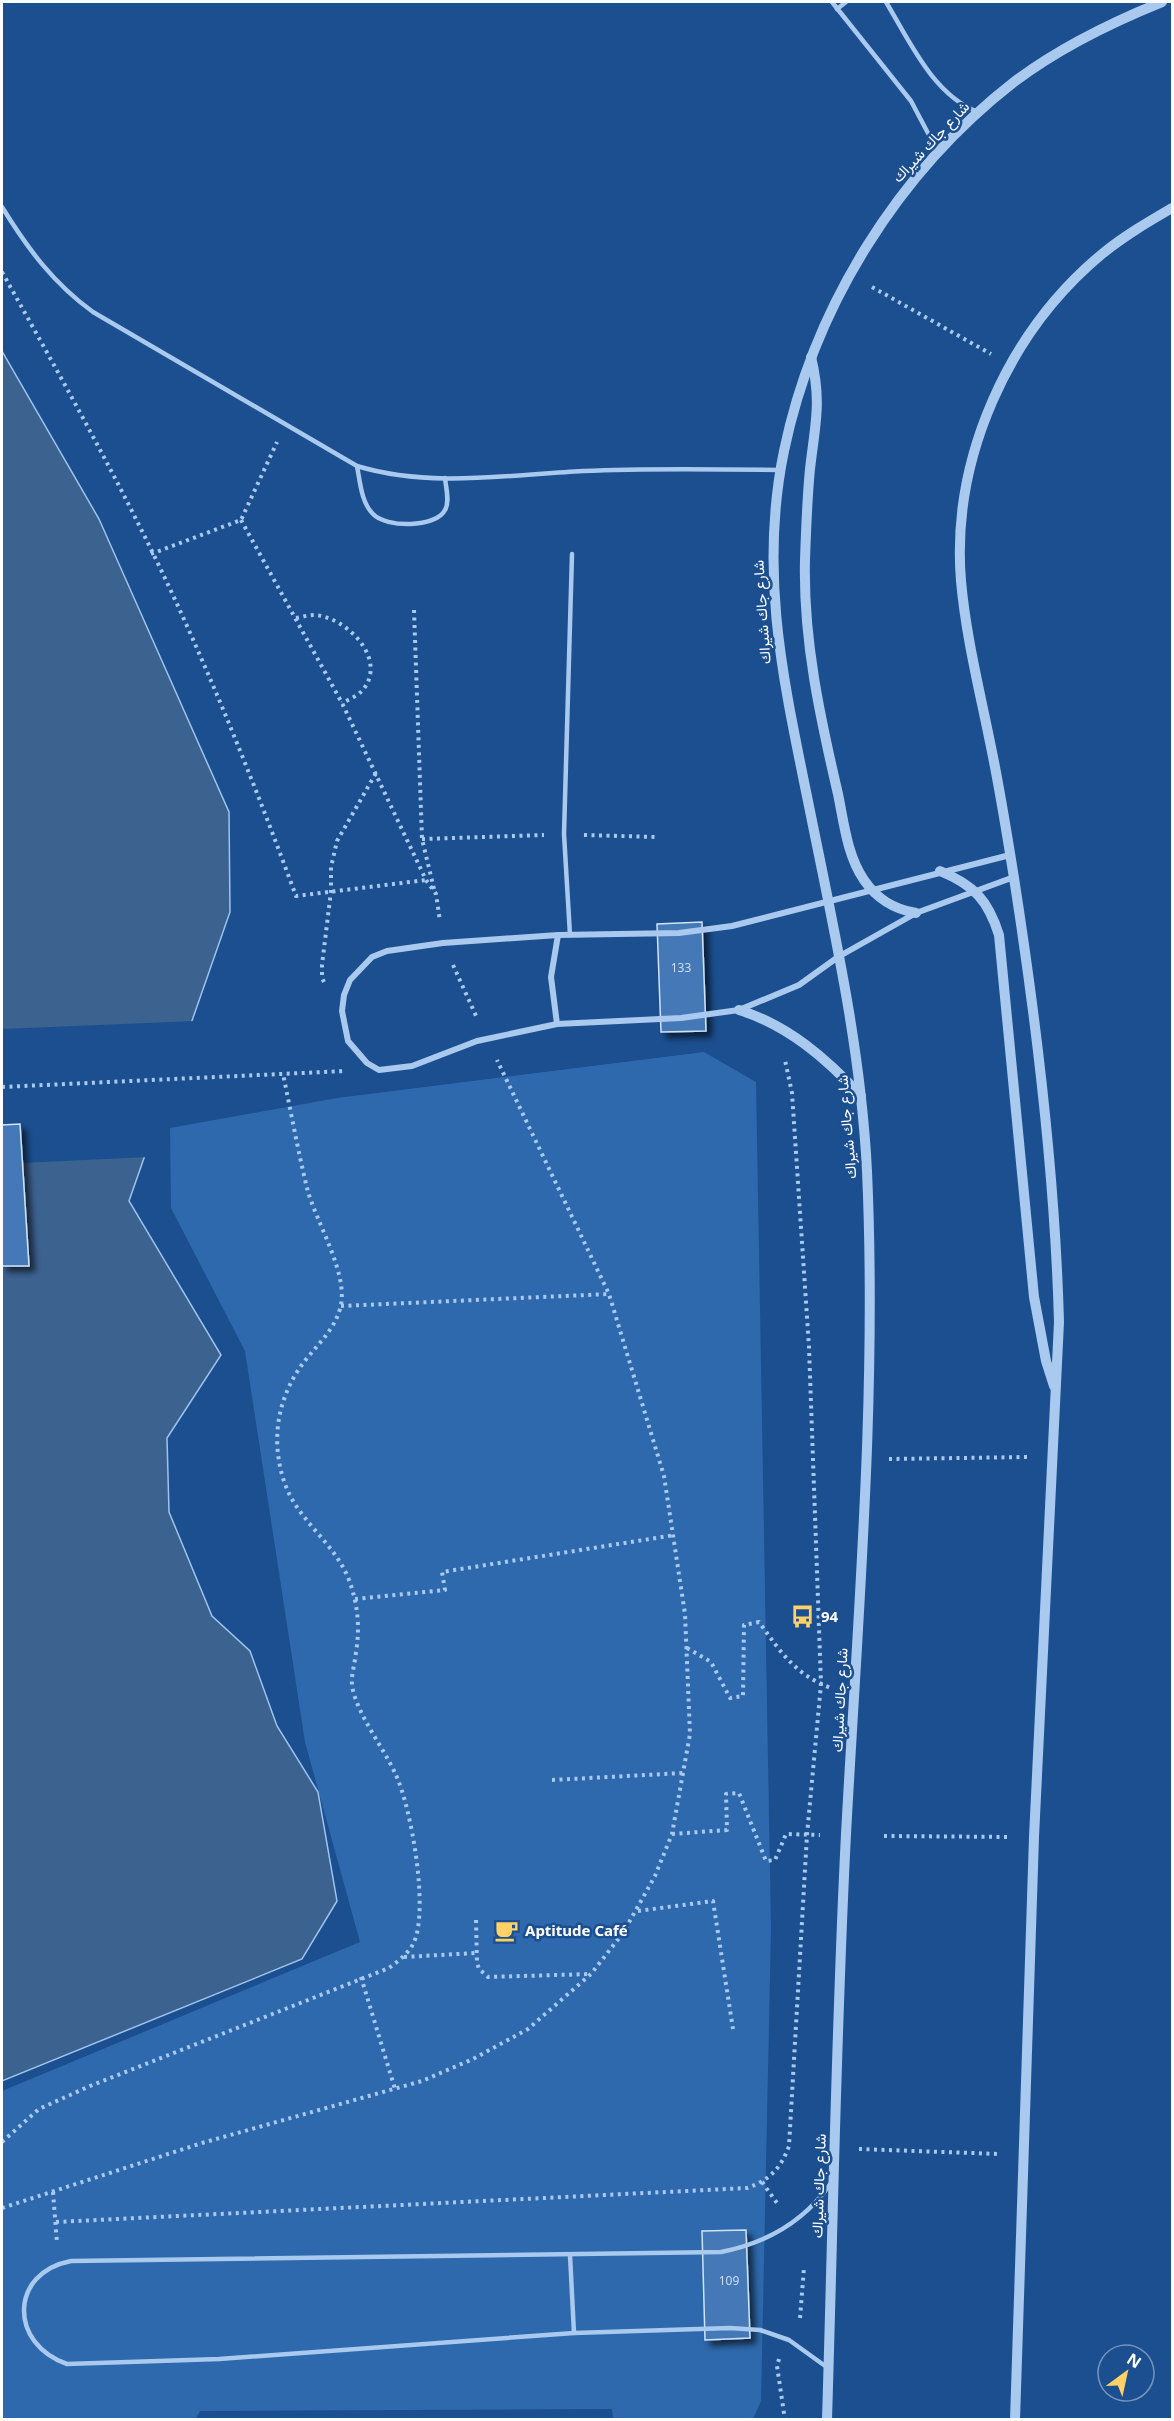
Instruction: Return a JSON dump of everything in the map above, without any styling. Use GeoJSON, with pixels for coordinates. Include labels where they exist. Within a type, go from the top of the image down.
{"type":"FeatureCollection","features":[{"type":"Feature","properties":{"kind":"street","name":"شارع جاك شيراك"},"geometry":{"type":"LineString","coordinates":[[827,2420],[846,1836],[868,1459],[870,1270],[861,1096],[829,901],[778,648],[773,599],[773,550],[781,470],[796,404],[811,357],[850,275],[881,225],[938,152],[978,112],[1016,81],[1057,53],[1107,25],[1162,2]]}},
{"type":"Feature","properties":{"kind":"street"},"geometry":{"type":"LineString","coordinates":[[1015,2420],[1034,1837],[1059,1322],[1053,1179],[1014,877],[999,786],[965,624],[961,554],[967,484],[978,439],[995,395],[1010,365],[1041,319],[1069,285],[1102,254],[1138,228],[1173,208]]}},
{"type":"Feature","properties":{"kind":"street"},"geometry":{"type":"LineString","coordinates":[[811,357],[819,401],[808,496],[805,563],[813,675],[851,853],[871,890],[885,903],[900,910],[916,913]]}},
{"type":"Feature","properties":{"kind":"street"},"geometry":{"type":"LineString","coordinates":[[1010,855],[940,871],[732,926],[705,930],[558,935],[443,943],[387,951],[372,957],[350,980],[344,995],[342,1011],[348,1041],[367,1063],[379,1070],[412,1066],[487,1039],[556,1024],[681,1018],[739,1010],[799,985],[838,957],[916,913],[1014,877]]}},
{"type":"Feature","properties":{"kind":"street"},"geometry":{"type":"LineString","coordinates":[[940,871],[974,890],[987,904],[999,935],[1034,1298],[1046,1360],[1056,1395]]}},
{"type":"Feature","properties":{"kind":"street"},"geometry":{"type":"LineString","coordinates":[[556,1024],[551,977],[558,935]]}},
{"type":"Feature","properties":{"kind":"street"},"geometry":{"type":"LineString","coordinates":[[739,1010],[774,1024],[802,1042],[841,1074],[861,1096]]}},
{"type":"Feature","properties":{"kind":"lane"},"geometry":{"type":"LineString","coordinates":[[832,2],[911,101],[938,152]]}},
{"type":"Feature","properties":{"kind":"lane"},"geometry":{"type":"LineString","coordinates":[[837,9],[846,2]]}},
{"type":"Feature","properties":{"kind":"lane"},"geometry":{"type":"LineString","coordinates":[[886,2],[936,81],[958,101],[978,112]]}},
{"type":"Feature","properties":{"kind":"lane"},"geometry":{"type":"LineString","coordinates":[[2,207],[29,250],[50,276],[74,298],[285,426],[357,466],[386,475],[446,478],[600,471],[781,470]]}},
{"type":"Feature","properties":{"kind":"lane"},"geometry":{"type":"LineString","coordinates":[[357,466],[368,508],[380,521],[389,524],[432,522],[440,518],[448,505],[446,478]]}},
{"type":"Feature","properties":{"kind":"lane"},"geometry":{"type":"LineString","coordinates":[[570,935],[564,834],[572,554]]}},
{"type":"Feature","properties":{"kind":"lane"},"geometry":{"type":"LineString","coordinates":[[829,2369],[789,2340],[760,2330],[730,2328],[574,2333],[219,2359],[67,2364],[52,2359],[40,2350],[30,2338],[25,2324],[27,2295],[34,2281],[58,2263],[721,2252],[746,2247],[792,2225],[822,2196],[834,2178]]}},
{"type":"Feature","properties":{"kind":"lane"},"geometry":{"type":"LineString","coordinates":[[570,2255],[574,2333]]}},
{"type":"Feature","properties":{"kind":"path"},"geometry":{"type":"LineString","coordinates":[[2,272],[99,449],[151,554],[229,721],[296,896],[426,880]]}},
{"type":"Feature","properties":{"kind":"path"},"geometry":{"type":"LineString","coordinates":[[850,275],[1010,365]]}},
{"type":"Feature","properties":{"kind":"path"},"geometry":{"type":"LineString","coordinates":[[151,554],[241,520],[285,426]]}},
{"type":"Feature","properties":{"kind":"path"},"geometry":{"type":"LineString","coordinates":[[241,520],[342,703],[426,880],[436,894]]}},
{"type":"Feature","properties":{"kind":"path"},"geometry":{"type":"LineString","coordinates":[[2,2208],[202,2143],[422,2081],[473,2059],[528,2029],[591,1974],[638,1911],[672,1834],[690,1734],[686,1614],[664,1476],[646,1409],[609,1294],[443,943],[436,894],[422,839],[414,610]]}},
{"type":"Feature","properties":{"kind":"path"},"geometry":{"type":"LineString","coordinates":[[296,618],[312,615],[342,624],[357,638],[366,652],[369,680],[355,697],[342,703]]}},
{"type":"Feature","properties":{"kind":"path"},"geometry":{"type":"LineString","coordinates":[[342,1011],[322,978],[331,891],[331,867],[338,840],[376,773]]}},
{"type":"Feature","properties":{"kind":"path"},"geometry":{"type":"LineString","coordinates":[[422,839],[564,834],[656,837]]}},
{"type":"Feature","properties":{"kind":"path"},"geometry":{"type":"LineString","coordinates":[[56,2222],[747,2188],[762,2182],[777,2170],[789,2146],[807,1835],[821,1684],[809,1347],[792,1094],[783,1054]]}},
{"type":"Feature","properties":{"kind":"path"},"geometry":{"type":"LineString","coordinates":[[2,1087],[379,1070]]}},
{"type":"Feature","properties":{"kind":"path"},"geometry":{"type":"LineString","coordinates":[[2,2142],[39,2109],[80,2090],[361,1977],[389,1968],[403,1958],[413,1944],[419,1927],[415,1839],[404,1794],[357,1701],[352,1685],[358,1636],[355,1599],[340,1561],[299,1509],[285,1486],[278,1459],[276,1432],[281,1405],[292,1379],[334,1325],[341,1306],[342,1287],[338,1269],[308,1190],[283,1074]]}},
{"type":"Feature","properties":{"kind":"path"},"geometry":{"type":"LineString","coordinates":[[341,1306],[609,1294]]}},
{"type":"Feature","properties":{"kind":"path"},"geometry":{"type":"LineString","coordinates":[[868,1459],[1053,1456]]}},
{"type":"Feature","properties":{"kind":"path"},"geometry":{"type":"LineString","coordinates":[[355,1599],[445,1590],[442,1572],[675,1535]]}},
{"type":"Feature","properties":{"kind":"path"},"geometry":{"type":"LineString","coordinates":[[687,1648],[711,1662],[730,1698],[742,1696],[744,1625],[759,1622],[793,1668],[821,1684],[855,1696]]}},
{"type":"Feature","properties":{"kind":"path"},"geometry":{"type":"LineString","coordinates":[[552,1780],[683,1773]]}},
{"type":"Feature","properties":{"kind":"path"},"geometry":{"type":"LineString","coordinates":[[672,1834],[727,1830],[726,1794],[739,1793],[766,1861],[775,1860],[786,1834],[820,1835]]}},
{"type":"Feature","properties":{"kind":"path"},"geometry":{"type":"LineString","coordinates":[[884,1836],[1013,1837]]}},
{"type":"Feature","properties":{"kind":"path"},"geometry":{"type":"LineString","coordinates":[[638,1911],[713,1901],[733,2029]]}},
{"type":"Feature","properties":{"kind":"path"},"geometry":{"type":"LineString","coordinates":[[476,1920],[476,1953],[479,1969],[488,1977],[591,1974]]}},
{"type":"Feature","properties":{"kind":"path"},"geometry":{"type":"LineString","coordinates":[[403,1958],[476,1953]]}},
{"type":"Feature","properties":{"kind":"path"},"geometry":{"type":"LineString","coordinates":[[361,1977],[396,2089]]}},
{"type":"Feature","properties":{"kind":"path"},"geometry":{"type":"LineString","coordinates":[[835,2148],[1023,2155]]}},
{"type":"Feature","properties":{"kind":"path"},"geometry":{"type":"LineString","coordinates":[[762,2182],[777,2203]]}},
{"type":"Feature","properties":{"kind":"path"},"geometry":{"type":"LineString","coordinates":[[53,2192],[58,2263]]}},
{"type":"Feature","properties":{"kind":"path"},"geometry":{"type":"LineString","coordinates":[[800,2318],[804,2265]]}},
{"type":"Feature","properties":{"kind":"path"},"geometry":{"type":"LineString","coordinates":[[779,2358],[777,2366],[785,2420]]}},
{"type":"Feature","properties":{"kind":"shaded area"},"geometry":{"type":"Polygon","coordinates":[[[2,351],[99,519],[229,812],[230,912],[129,1201],[221,1355],[167,1438],[169,1512],[212,1616],[250,1651],[277,1726],[318,1792],[337,1901],[302,1959],[2,2081],[2,351]]]}},
{"type":"Feature","properties":{"kind":"shaded area"},"geometry":{"type":"Polygon","coordinates":[[[704,1052],[756,1082],[771,1930],[761,2401],[753,2419],[613,2419],[612,2409],[200,2411],[195,2420],[2,2420],[2,2091],[360,1942],[305,1742],[245,1351],[171,1208],[170,1128],[337,1098],[704,1052]]]}},
{"type":"Feature","properties":{"kind":"pier"},"geometry":{"type":"Polygon","coordinates":[[[195,1021],[148,1157],[22,1163],[20,1125],[2,1125],[2,1029],[195,1021]]]}},
{"type":"Feature","properties":{"kind":"building"},"geometry":{"type":"Polygon","coordinates":[[[702,922],[706,1031],[661,1032],[657,924],[702,922]]]}},
{"type":"Feature","properties":{"kind":"building"},"geometry":{"type":"Polygon","coordinates":[[[20,1124],[29,1266],[2,1266],[2,1125],[20,1124]]]}},
{"type":"Feature","properties":{"kind":"building"},"geometry":{"type":"Polygon","coordinates":[[[746,2230],[750,2338],[705,2340],[702,2231],[746,2230]]]}},
{"type":"Feature","properties":{"kind":"place","name":"94"},"geometry":{"type":"Point","coordinates":[803,1617]}},
{"type":"Feature","properties":{"kind":"place","name":"Aptitude Café"},"geometry":{"type":"Point","coordinates":[507,1931]}}]}
